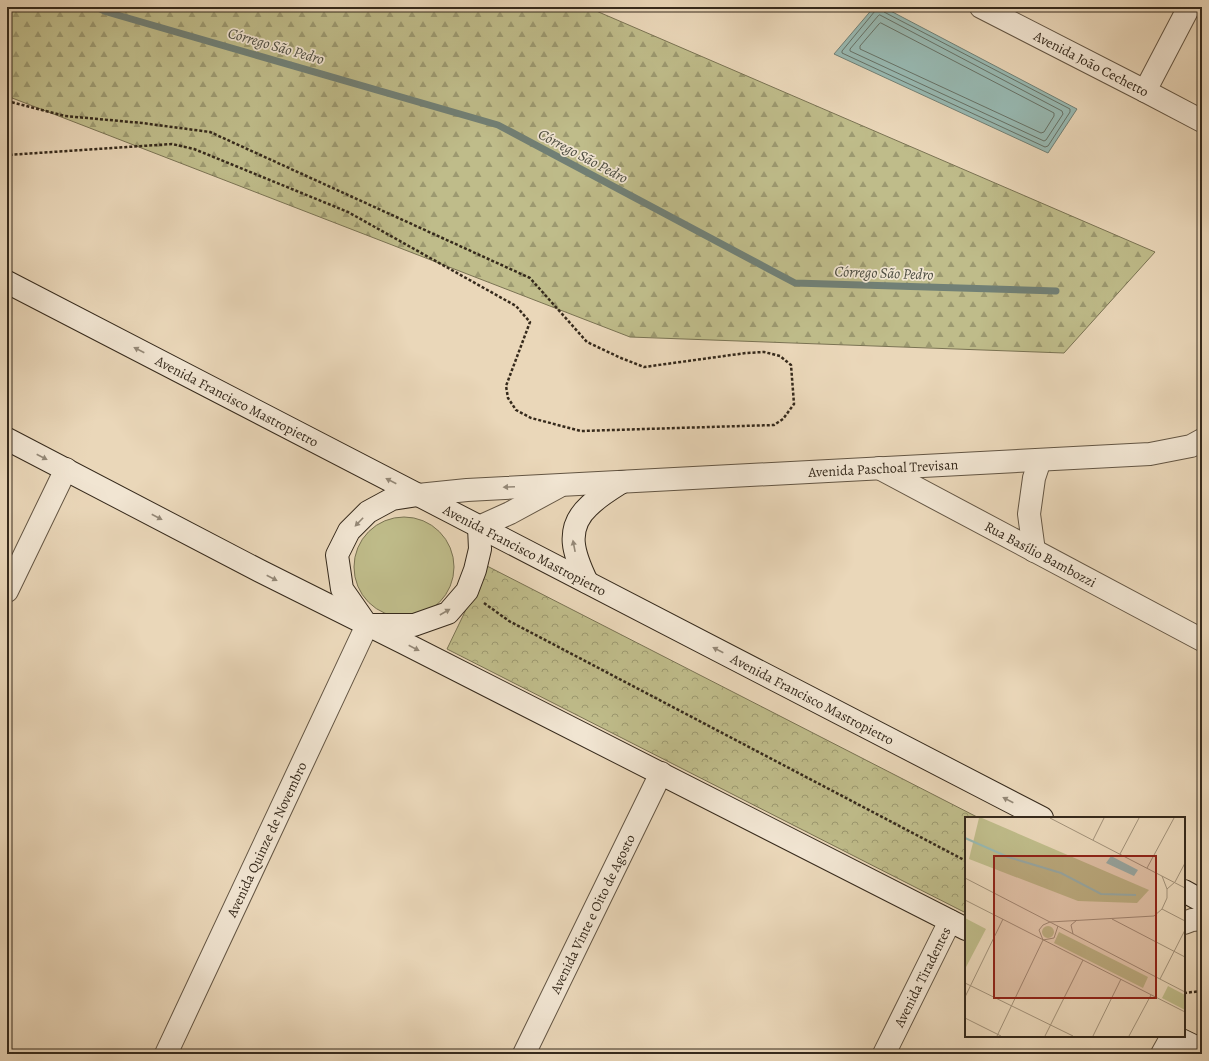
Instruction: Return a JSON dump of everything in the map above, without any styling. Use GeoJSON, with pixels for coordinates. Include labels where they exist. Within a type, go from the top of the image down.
{"type":"FeatureCollection","features":[{"type":"Feature","properties":{"kind":"street","name":"Avenida João Cechetto"},"geometry":{"type":"LineString","coordinates":[[981,7],[1202,121]]}},
{"type":"Feature","properties":{"kind":"street"},"geometry":{"type":"LineString","coordinates":[[1145,91],[1189,7]]}},
{"type":"Feature","properties":{"kind":"street","name":"Avenida Francisco Mastropietro"},"geometry":{"type":"LineString","coordinates":[[7,282],[1040,817]]}},
{"type":"Feature","properties":{"kind":"street"},"geometry":{"type":"LineString","coordinates":[[7,439],[260,572],[404,643],[958,925]]}},
{"type":"Feature","properties":{"kind":"street","name":"Avenida Paschoal Trevisan"},"geometry":{"type":"LineString","coordinates":[[418,495],[467,490],[1150,454],[1191,446],[1202,440]]}},
{"type":"Feature","properties":{"kind":"street"},"geometry":{"type":"LineString","coordinates":[[1034,551],[1029,514],[1034,478],[1040,460]]}},
{"type":"Feature","properties":{"kind":"street","name":"Rua Basílio Bambozzi"},"geometry":{"type":"LineString","coordinates":[[878,468],[1202,640]]}},
{"type":"Feature","properties":{"kind":"street"},"geometry":{"type":"LineString","coordinates":[[7,591],[66,469]]}},
{"type":"Feature","properties":{"kind":"street"},"geometry":{"type":"LineString","coordinates":[[587,582],[578,562],[573,539],[578,519],[589,505],[622,482]]}},
{"type":"Feature","properties":{"kind":"street","name":"Avenida Paschoal Trevisan"},"geometry":{"type":"LineString","coordinates":[[479,527],[510,513],[562,485]]}},
{"type":"Feature","properties":{"kind":"street"},"geometry":{"type":"LineString","coordinates":[[367,625],[342,589],[338,556],[349,532],[368,512],[392,500],[418,495]]}},
{"type":"Feature","properties":{"kind":"street"},"geometry":{"type":"LineString","coordinates":[[367,625],[414,624],[448,613],[467,591],[476,570],[480,549],[479,527]]}},
{"type":"Feature","properties":{"kind":"street","name":"Avenida Quinze de Novembro"},"geometry":{"type":"LineString","coordinates":[[166,1054],[367,625]]}},
{"type":"Feature","properties":{"kind":"street","name":"Avenida Vinte e Oito de Agosto"},"geometry":{"type":"LineString","coordinates":[[524,1054],[661,773]]}},
{"type":"Feature","properties":{"kind":"street"},"geometry":{"type":"LineString","coordinates":[[1185,892],[1202,901]]}},
{"type":"Feature","properties":{"kind":"street"},"geometry":{"type":"LineString","coordinates":[[1185,923],[1202,919]]}},
{"type":"Feature","properties":{"kind":"street","name":"Avenida Tiradentes"},"geometry":{"type":"LineString","coordinates":[[884,1054],[958,925]]}},
{"type":"Feature","properties":{"kind":"street"},"geometry":{"type":"LineString","coordinates":[[1162,1054],[1172,1037]]}},
{"type":"Feature","properties":{"kind":"street"},"geometry":{"type":"LineString","coordinates":[[1175,1037],[1202,1050]]}},
{"type":"Feature","properties":{"kind":"street"},"geometry":{"type":"LineString","coordinates":[[1183,1037],[1202,1039]]}},
{"type":"Feature","properties":{"kind":"path"},"geometry":{"type":"LineString","coordinates":[[7,101],[65,116],[142,123],[210,132],[530,278],[587,342],[621,358],[644,367],[746,353],[764,352],[780,356],[791,365],[794,404],[784,419],[774,425],[581,431],[531,418],[516,410],[508,398],[506,386],[530,322],[516,306],[348,212],[194,150],[172,144],[7,155]]}},
{"type":"Feature","properties":{"kind":"path"},"geometry":{"type":"LineString","coordinates":[[467,591],[510,621],[965,860]]}},
{"type":"Feature","properties":{"kind":"path"},"geometry":{"type":"LineString","coordinates":[[1185,993],[1202,991]]}},
{"type":"Feature","properties":{"kind":"green space"},"geometry":{"type":"Polygon","coordinates":[[[7,7],[587,7],[1155,252],[1064,353],[630,337],[7,96],[7,7]]]}},
{"type":"Feature","properties":{"kind":"green space"},"geometry":{"type":"Polygon","coordinates":[[[404,517],[423,521],[440,531],[450,548],[454,567],[450,586],[440,603],[423,613],[404,617],[385,613],[368,603],[358,586],[354,567],[358,548],[368,531],[385,521],[404,517]]]}},
{"type":"Feature","properties":{"kind":"green space"},"geometry":{"type":"Polygon","coordinates":[[[487,566],[977,817],[965,817],[965,912],[447,649],[487,566]]]}},
{"type":"Feature","properties":{"kind":"water"},"geometry":{"type":"Polygon","coordinates":[[[874,7],[883,7],[1077,109],[1048,153],[834,54],[874,7]]]}},
{"type":"Feature","properties":{"kind":"waterway","name":"Córrego São Pedro"},"geometry":{"type":"LineString","coordinates":[[96,7],[107,12],[498,125],[795,283],[1056,291]]}}]}
